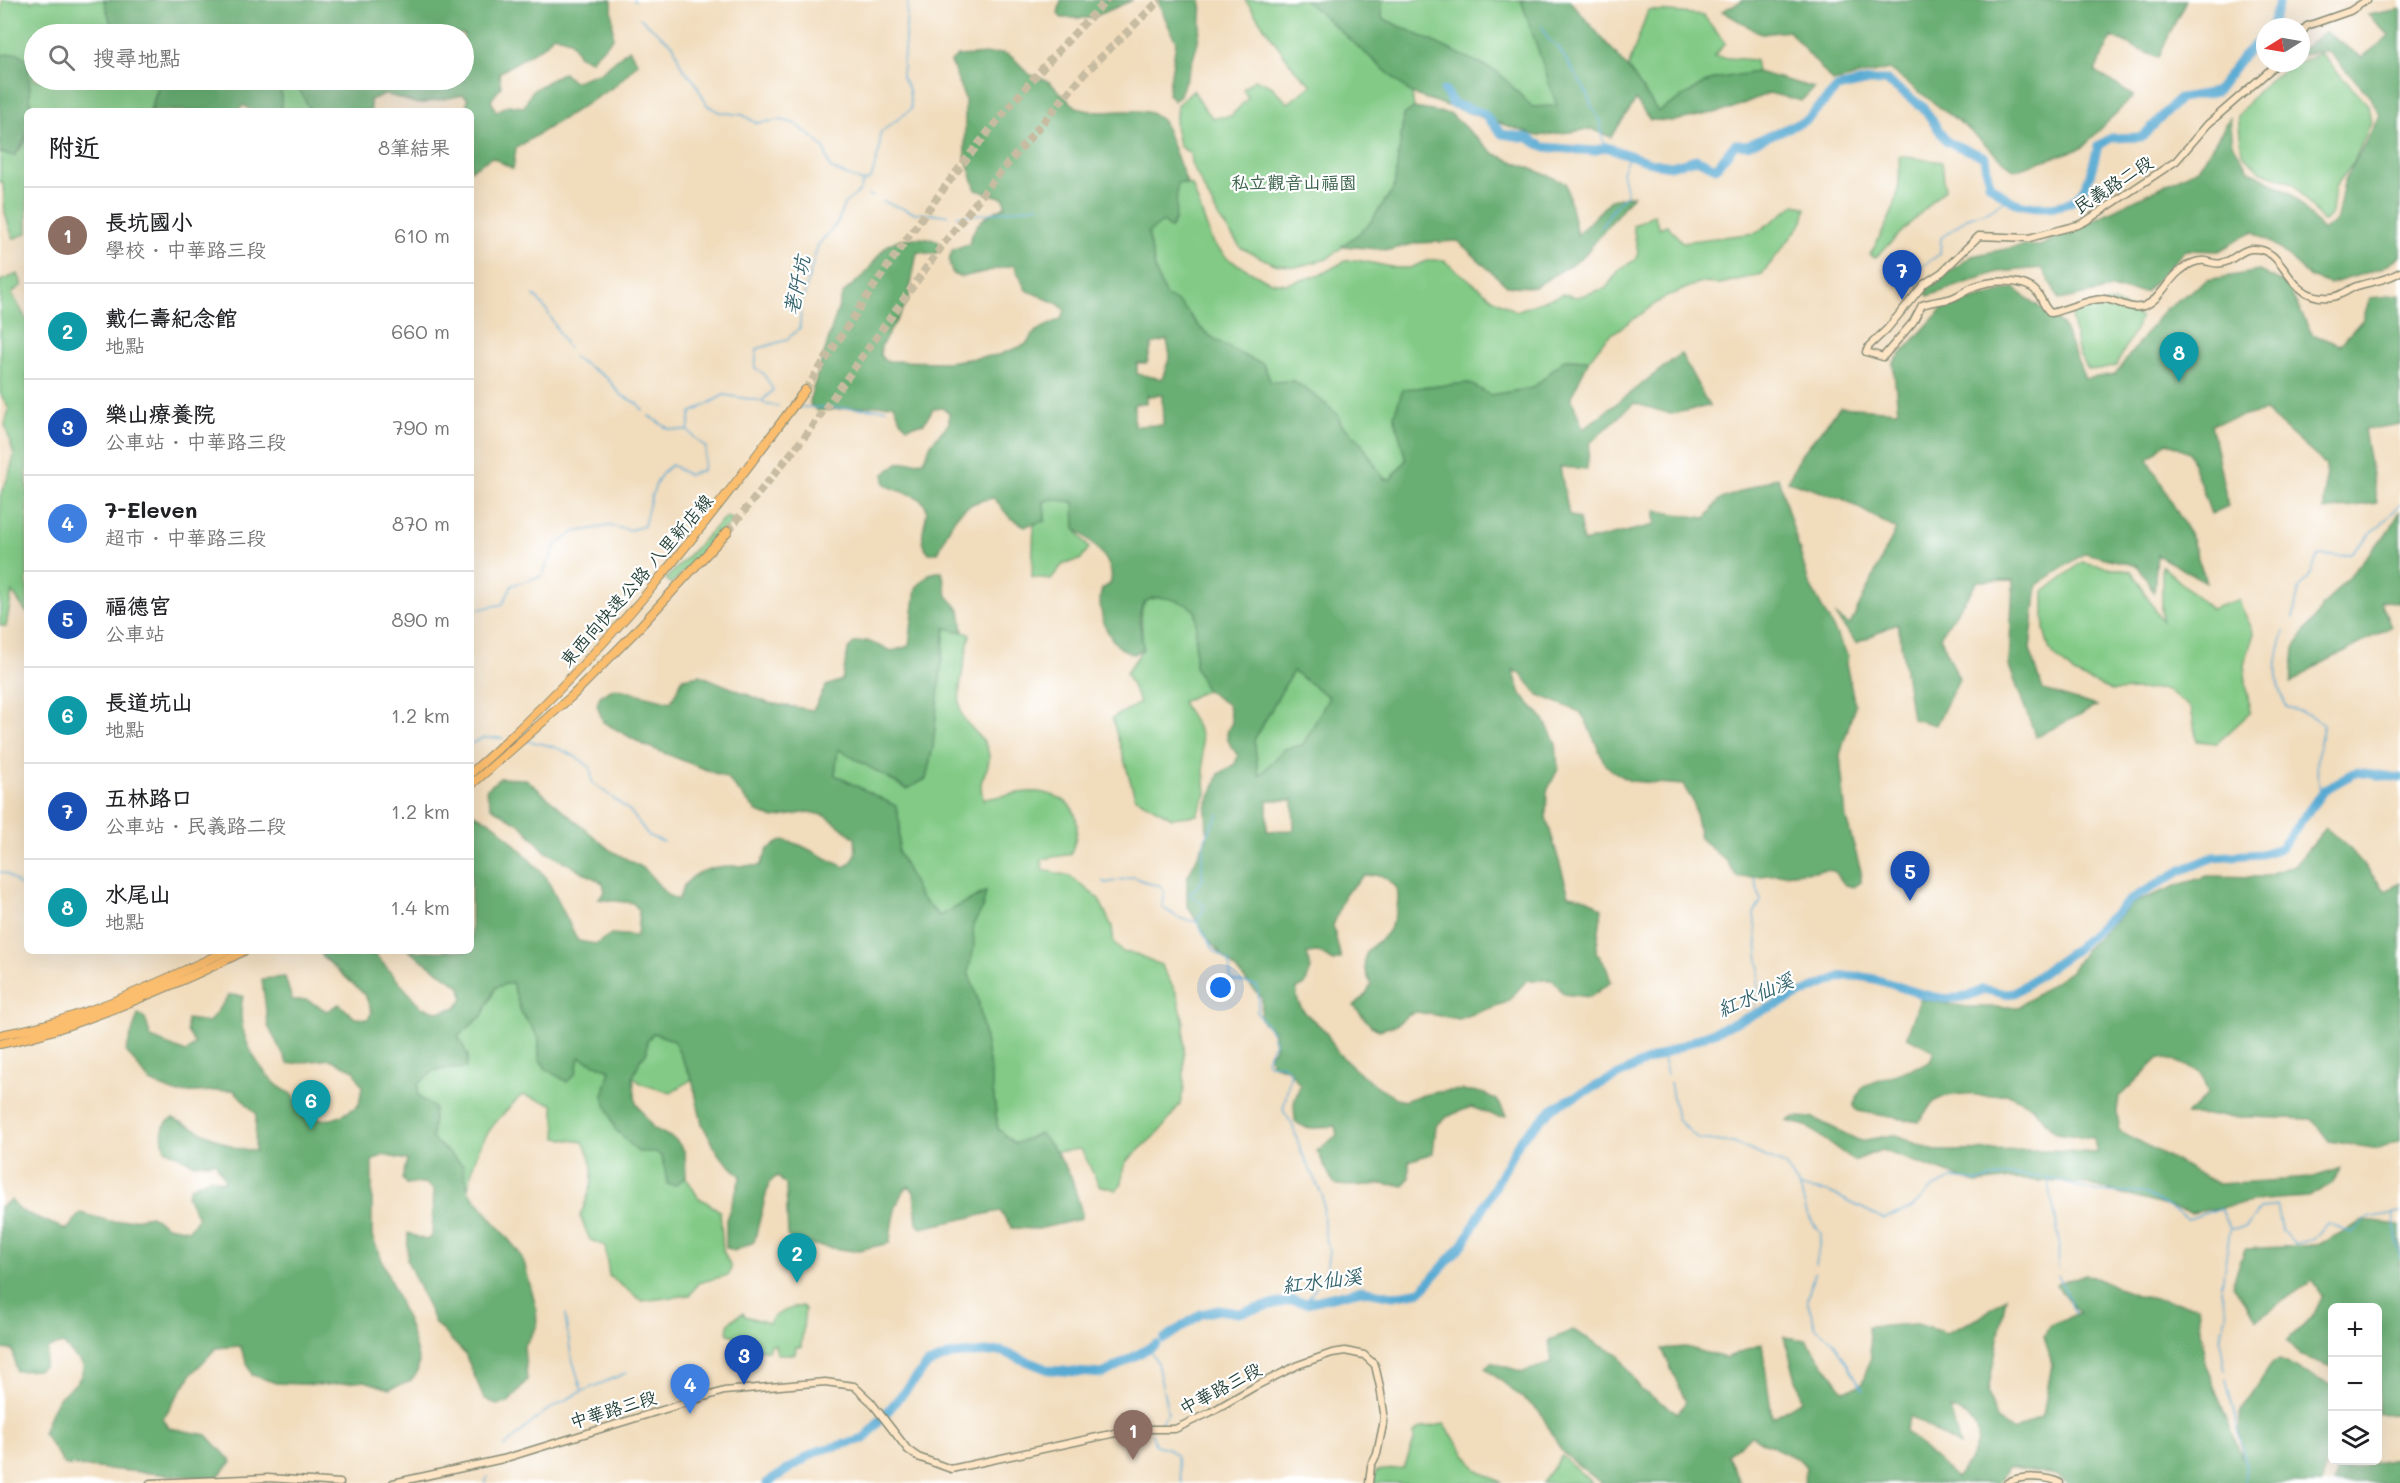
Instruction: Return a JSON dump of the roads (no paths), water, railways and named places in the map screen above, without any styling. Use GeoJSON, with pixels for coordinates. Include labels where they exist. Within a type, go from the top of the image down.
{"type":"FeatureCollection","features":[{"type":"Feature","properties":{"kind":"highway","name":"東西向快速公路 八里新店線"},"geometry":{"type":"LineString","coordinates":[[474,770],[533,717],[648,594],[710,519],[805,390]]}},
{"type":"Feature","properties":{"kind":"highway","name":"東西向快速公路 八里新店線"},"geometry":{"type":"LineString","coordinates":[[474,782],[572,696],[728,531]]}},
{"type":"Feature","properties":{"kind":"highway"},"geometry":{"type":"LineString","coordinates":[[0,1035],[33,1028],[80,1013],[162,981],[220,954]]}},
{"type":"Feature","properties":{"kind":"highway"},"geometry":{"type":"LineString","coordinates":[[0,1044],[84,1020],[165,988],[238,954]]}},
{"type":"Feature","properties":{"kind":"main road"},"geometry":{"type":"LineString","coordinates":[[2310,25],[2350,11],[2367,0]]}},
{"type":"Feature","properties":{"kind":"main road","name":"民義路二段"},"geometry":{"type":"LineString","coordinates":[[2268,72],[2208,124],[2176,161],[2078,225],[2029,237],[1979,236],[1942,272],[1924,284],[1866,352],[1882,357],[1912,322],[1922,305],[1951,299],[1974,286],[1991,283],[2009,282],[2031,287],[2038,292],[2046,309],[2051,313],[2105,299],[2133,308],[2143,306],[2154,301],[2173,277],[2190,265],[2202,260],[2216,264],[2225,263],[2249,249],[2264,250],[2277,259],[2298,288],[2311,295],[2337,296],[2352,288],[2385,280],[2400,272]]}},
{"type":"Feature","properties":{"kind":"main road","name":"中華路三段"},"geometry":{"type":"LineString","coordinates":[[393,1483],[503,1459],[724,1391],[771,1385],[842,1383],[854,1386],[873,1405],[908,1450],[918,1457],[951,1469],[1134,1430],[1175,1429],[1298,1365],[1345,1351],[1364,1355],[1375,1365],[1380,1387],[1384,1413],[1383,1425],[1377,1454],[1371,1466],[1369,1483]]}},
{"type":"Feature","properties":{"kind":"main road"},"geometry":{"type":"LineString","coordinates":[[150,1483],[268,1478],[340,1483]]}},
{"type":"Feature","properties":{"kind":"main road"},"geometry":{"type":"LineString","coordinates":[[2007,1483],[2016,1479],[2052,1479],[2060,1483]]}},
{"type":"Feature","properties":{"kind":"waterway","name":"荖阡坑"},"geometry":{"type":"LineString","coordinates":[[474,610],[503,604],[512,585],[542,576],[556,545],[575,532],[609,526],[630,530],[644,526],[653,492],[666,469],[672,465],[688,475],[703,470],[706,448],[688,431],[691,413],[724,395],[762,401],[773,390],[764,374],[755,368],[757,349],[786,340],[800,328],[801,306],[818,245],[838,222],[844,204],[859,192],[863,182],[871,179],[880,148],[880,133],[911,109],[909,89],[902,77],[908,0]]}},
{"type":"Feature","properties":{"kind":"waterway"},"geometry":{"type":"LineString","coordinates":[[2274,18],[2280,0]]}},
{"type":"Feature","properties":{"kind":"waterway"},"geometry":{"type":"LineString","coordinates":[[640,18],[674,46],[681,66],[695,82],[707,105],[719,112],[743,115],[756,123],[782,120],[796,124],[825,150],[830,168],[863,182]]}},
{"type":"Feature","properties":{"kind":"waterway"},"geometry":{"type":"LineString","coordinates":[[1542,26],[1547,38],[1558,47],[1587,93],[1601,122],[1602,137],[1606,147]]}},
{"type":"Feature","properties":{"kind":"waterway"},"geometry":{"type":"LineString","coordinates":[[1444,90],[1453,104],[1483,113],[1502,134],[1528,138],[1543,147],[1594,151],[1606,147],[1652,163],[1671,166],[1696,159],[1716,168],[1735,144],[1747,145],[1807,120],[1837,88],[1869,81],[1887,81],[1923,107],[1947,142],[1985,157],[1989,184],[2016,203],[2047,207],[2063,205],[2081,193],[2090,174],[2098,146],[2111,138],[2142,137],[2180,98],[2216,92],[2243,56],[2256,43]]}},
{"type":"Feature","properties":{"kind":"waterway"},"geometry":{"type":"LineString","coordinates":[[1601,227],[1614,207],[1627,194],[1622,172],[1628,157]]}},
{"type":"Feature","properties":{"kind":"waterway"},"geometry":{"type":"LineString","coordinates":[[868,195],[873,197]]}},
{"type":"Feature","properties":{"kind":"waterway"},"geometry":{"type":"LineString","coordinates":[[1909,281],[1915,271],[1940,254],[1941,238],[1967,218],[1989,211],[2008,198]]}},
{"type":"Feature","properties":{"kind":"waterway"},"geometry":{"type":"LineString","coordinates":[[882,201],[915,213],[948,215]]}},
{"type":"Feature","properties":{"kind":"waterway"},"geometry":{"type":"LineString","coordinates":[[957,216],[1039,206]]}},
{"type":"Feature","properties":{"kind":"waterway"},"geometry":{"type":"LineString","coordinates":[[534,295],[547,311],[568,349]]}},
{"type":"Feature","properties":{"kind":"waterway"},"geometry":{"type":"LineString","coordinates":[[573,357],[607,378],[621,395],[638,404],[643,410]]}},
{"type":"Feature","properties":{"kind":"waterway"},"geometry":{"type":"LineString","coordinates":[[762,402],[778,406]]}},
{"type":"Feature","properties":{"kind":"waterway"},"geometry":{"type":"LineString","coordinates":[[797,407],[886,409]]}},
{"type":"Feature","properties":{"kind":"waterway"},"geometry":{"type":"LineString","coordinates":[[649,416],[669,429],[688,431]]}},
{"type":"Feature","properties":{"kind":"waterway"},"geometry":{"type":"LineString","coordinates":[[2293,618],[2299,589],[2309,577],[2318,556],[2351,554],[2400,505]]}},
{"type":"Feature","properties":{"kind":"waterway"},"geometry":{"type":"LineString","coordinates":[[2284,632],[2276,670],[2282,697],[2287,707],[2307,714],[2324,724],[2318,758],[2321,793]]}},
{"type":"Feature","properties":{"kind":"waterway"},"geometry":{"type":"LineString","coordinates":[[474,742],[483,738],[503,738]]}},
{"type":"Feature","properties":{"kind":"waterway"},"geometry":{"type":"LineString","coordinates":[[526,741],[561,750],[584,762],[591,768],[592,782],[630,811],[649,836],[664,842]]}},
{"type":"Feature","properties":{"kind":"waterway","name":"紅水仙溪"},"geometry":{"type":"LineString","coordinates":[[1164,1339],[1201,1314],[1219,1310],[1238,1313],[1292,1300],[1306,1303],[1361,1290],[1393,1296],[1421,1291],[1464,1243],[1520,1140],[1554,1107],[1647,1061],[1840,977],[1858,976],[1876,979],[1929,996],[1947,999],[1965,997],[1983,989],[2005,994],[2014,993],[2076,949],[2130,900],[2182,870],[2214,857],[2261,854],[2281,848],[2324,790],[2356,772],[2400,778]]}},
{"type":"Feature","properties":{"kind":"waterway"},"geometry":{"type":"LineString","coordinates":[[1219,814],[1207,833],[1204,844],[1203,880],[1190,894],[1205,906],[1197,922],[1214,950],[1229,962],[1231,980],[1257,986],[1259,1000],[1257,1013],[1271,1031],[1275,1043],[1266,1059],[1268,1064],[1283,1065],[1291,1072],[1283,1110],[1292,1124],[1301,1151],[1323,1197],[1324,1229],[1329,1251],[1326,1270],[1306,1303]]}},
{"type":"Feature","properties":{"kind":"waterway","name":"荖阡坑"},"geometry":{"type":"LineString","coordinates":[[0,872],[7,874],[24,889]]}},
{"type":"Feature","properties":{"kind":"waterway"},"geometry":{"type":"LineString","coordinates":[[1103,881],[1106,883],[1134,877],[1159,885],[1164,890],[1162,907],[1179,918],[1197,922]]}},
{"type":"Feature","properties":{"kind":"waterway"},"geometry":{"type":"LineString","coordinates":[[1754,877],[1761,901],[1754,914],[1760,970],[1754,1013]]}},
{"type":"Feature","properties":{"kind":"waterway"},"geometry":{"type":"LineString","coordinates":[[1662,1054],[1667,1074]]}},
{"type":"Feature","properties":{"kind":"waterway"},"geometry":{"type":"LineString","coordinates":[[1670,1083],[1677,1119],[1698,1139],[1733,1143],[1785,1165],[1800,1188],[1829,1192],[1884,1219],[1912,1208],[1931,1189],[1953,1178],[1978,1181],[2009,1175],[2048,1178],[2096,1192],[2143,1192],[2188,1219],[2221,1208],[2230,1229],[2246,1227],[2260,1209],[2276,1205],[2281,1229],[2295,1244],[2314,1239],[2327,1223],[2352,1233],[2368,1218],[2400,1212]]}},
{"type":"Feature","properties":{"kind":"waterway"},"geometry":{"type":"LineString","coordinates":[[2048,1178],[2059,1238],[2058,1268]]}},
{"type":"Feature","properties":{"kind":"waterway"},"geometry":{"type":"LineString","coordinates":[[1800,1188],[1807,1214],[1821,1234],[1816,1265]]}},
{"type":"Feature","properties":{"kind":"waterway"},"geometry":{"type":"LineString","coordinates":[[2393,1214],[2400,1258]]}},
{"type":"Feature","properties":{"kind":"waterway"},"geometry":{"type":"LineString","coordinates":[[2225,1370],[2220,1339],[2227,1312],[2221,1291],[2230,1230]]}},
{"type":"Feature","properties":{"kind":"waterway"},"geometry":{"type":"LineString","coordinates":[[1814,1273],[1807,1300],[1816,1328],[1834,1342],[1863,1390]]}},
{"type":"Feature","properties":{"kind":"waterway"},"geometry":{"type":"LineString","coordinates":[[2058,1275],[2075,1313]]}},
{"type":"Feature","properties":{"kind":"waterway"},"geometry":{"type":"LineString","coordinates":[[504,1447],[543,1413],[582,1391],[571,1355],[565,1315]]}},
{"type":"Feature","properties":{"kind":"waterway","name":"紅水仙溪"},"geometry":{"type":"LineString","coordinates":[[767,1483],[817,1451],[864,1439],[928,1364],[951,1355],[1001,1351],[1049,1370],[1103,1374],[1156,1344]]}},
{"type":"Feature","properties":{"kind":"waterway"},"geometry":{"type":"LineString","coordinates":[[1150,1348],[1157,1363],[1168,1413],[1158,1426]]}},
{"type":"Feature","properties":{"kind":"waterway"},"geometry":{"type":"LineString","coordinates":[[583,1391],[626,1373]]}},
{"type":"Feature","properties":{"kind":"waterway"},"geometry":{"type":"LineString","coordinates":[[2226,1379],[2246,1464],[2244,1483]]}},
{"type":"Feature","properties":{"kind":"waterway"},"geometry":{"type":"LineString","coordinates":[[1152,1434],[1155,1445],[1167,1448],[1176,1455],[1182,1483]]}},
{"type":"Feature","properties":{"kind":"waterway"},"geometry":{"type":"LineString","coordinates":[[485,1483],[488,1477]]}},
{"type":"Feature","properties":{"kind":"tunnel"},"geometry":{"type":"LineString","coordinates":[[805,390],[873,287],[970,154],[1023,90],[1107,0]]}},
{"type":"Feature","properties":{"kind":"tunnel"},"geometry":{"type":"LineString","coordinates":[[728,531],[806,435],[944,243],[988,187],[1084,74],[1160,0]]}},
{"type":"Feature","properties":{"kind":"place","name":"五林路口"},"geometry":{"type":"Point","coordinates":[1902,300]}},
{"type":"Feature","properties":{"kind":"place","name":"水尾山"},"geometry":{"type":"Point","coordinates":[2179,382]}},
{"type":"Feature","properties":{"kind":"place","name":"福德宮"},"geometry":{"type":"Point","coordinates":[1910,901]}},
{"type":"Feature","properties":{"kind":"place","name":"長道坑山"},"geometry":{"type":"Point","coordinates":[311,1130]}},
{"type":"Feature","properties":{"kind":"place","name":"戴仁壽紀念館"},"geometry":{"type":"Point","coordinates":[797,1283]}},
{"type":"Feature","properties":{"kind":"place","name":"樂山療養院"},"geometry":{"type":"Point","coordinates":[744,1385]}},
{"type":"Feature","properties":{"kind":"place","name":"7-Eleven"},"geometry":{"type":"Point","coordinates":[690,1414]}},
{"type":"Feature","properties":{"kind":"place","name":"長坑國小"},"geometry":{"type":"Point","coordinates":[1133,1460]}},
{"type":"Feature","properties":{"kind":"park label","name":"私立觀音山福園"},"geometry":{"type":"Point","coordinates":[1294,182]}}]}
